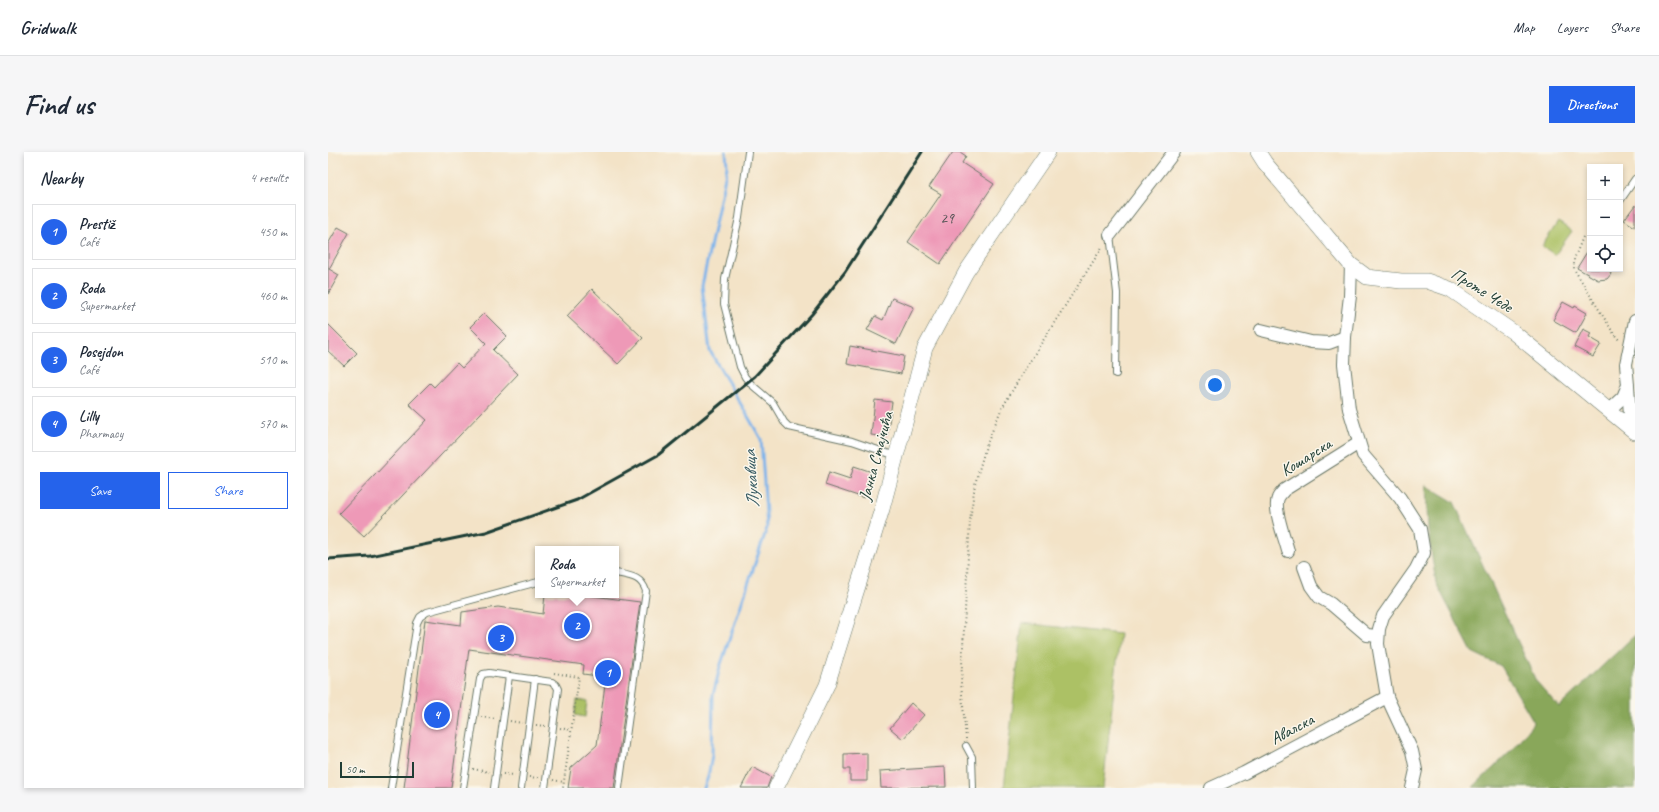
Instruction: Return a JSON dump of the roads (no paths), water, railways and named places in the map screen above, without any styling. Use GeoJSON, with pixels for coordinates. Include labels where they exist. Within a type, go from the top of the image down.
{"type":"FeatureCollection","features":[{"type":"Feature","properties":{"kind":"street","name":"Јанка Стајчића"},"geometry":{"type":"LineString","coordinates":[[776,788],[827,685],[882,508],[925,348],[966,272],[1048,152]]}},
{"type":"Feature","properties":{"kind":"street"},"geometry":{"type":"LineString","coordinates":[[1110,234],[1174,152]]}},
{"type":"Feature","properties":{"kind":"street","name":"Проте Чеде"},"geometry":{"type":"LineString","coordinates":[[1258,152],[1265,163],[1351,265],[1367,277],[1401,281],[1427,281],[1450,289],[1513,332],[1633,430]]}},
{"type":"Feature","properties":{"kind":"street"},"geometry":{"type":"LineString","coordinates":[[1351,265],[1344,364],[1349,410],[1363,454],[1400,498],[1420,529],[1424,553],[1416,569],[1383,616],[1378,636],[1387,697],[1412,751],[1416,770],[1412,788]]}},
{"type":"Feature","properties":{"kind":"street"},"geometry":{"type":"LineString","coordinates":[[1633,430],[1626,364],[1635,321]]}},
{"type":"Feature","properties":{"kind":"street"},"geometry":{"type":"LineString","coordinates":[[1261,330],[1329,344],[1345,338]]}},
{"type":"Feature","properties":{"kind":"street"},"geometry":{"type":"LineString","coordinates":[[1609,410],[1624,397],[1628,385]]}},
{"type":"Feature","properties":{"kind":"street","name":"Кошарска"},"geometry":{"type":"LineString","coordinates":[[1288,551],[1277,512],[1278,497],[1284,490],[1359,443]]}},
{"type":"Feature","properties":{"kind":"street"},"geometry":{"type":"LineString","coordinates":[[1304,567],[1311,586],[1318,597],[1331,604],[1367,634],[1378,636]]}},
{"type":"Feature","properties":{"kind":"street","name":"Авалска"},"geometry":{"type":"LineString","coordinates":[[1211,788],[1244,773],[1387,697]]}},
{"type":"Feature","properties":{"kind":"lane"},"geometry":{"type":"LineString","coordinates":[[748,152],[739,218],[724,287],[726,312],[742,372],[748,382],[773,403],[784,422],[789,427],[852,441],[896,456]]}},
{"type":"Feature","properties":{"kind":"lane"},"geometry":{"type":"LineString","coordinates":[[1621,200],[1635,179]]}},
{"type":"Feature","properties":{"kind":"lane"},"geometry":{"type":"LineString","coordinates":[[1110,234],[1117,293],[1116,374]]}},
{"type":"Feature","properties":{"kind":"lane"},"geometry":{"type":"LineString","coordinates":[[619,574],[637,577],[644,584],[646,591],[619,788]]}},
{"type":"Feature","properties":{"kind":"lane"},"geometry":{"type":"LineString","coordinates":[[391,788],[417,623],[420,617],[427,612],[535,583]]}},
{"type":"Feature","properties":{"kind":"lane"},"geometry":{"type":"LineString","coordinates":[[463,788],[480,679],[483,674],[489,673],[552,682],[558,689],[545,788]]}},
{"type":"Feature","properties":{"kind":"lane"},"geometry":{"type":"LineString","coordinates":[[494,788],[509,676]]}},
{"type":"Feature","properties":{"kind":"lane"},"geometry":{"type":"LineString","coordinates":[[521,788],[535,679]]}},
{"type":"Feature","properties":{"kind":"lane"},"geometry":{"type":"LineString","coordinates":[[966,746],[972,757],[974,788]]}},
{"type":"Feature","properties":{"kind":"waterway","name":"Лукавица"},"geometry":{"type":"LineString","coordinates":[[704,788],[708,777],[712,755],[713,695],[720,667],[767,528],[761,439],[710,351],[702,286],[727,167],[726,152]]}},
{"type":"Feature","properties":{"kind":"railway"},"geometry":{"type":"LineString","coordinates":[[328,559],[370,556],[486,532],[577,500],[658,455],[755,376],[812,314],[845,272],[922,152]]}},
{"type":"Feature","properties":{"kind":"place","name":"Roda"},"geometry":{"type":"Point","coordinates":[577,626]}},
{"type":"Feature","properties":{"kind":"place","name":"Posejdon"},"geometry":{"type":"Point","coordinates":[501,638]}},
{"type":"Feature","properties":{"kind":"place","name":"Prestiž"},"geometry":{"type":"Point","coordinates":[608,673]}},
{"type":"Feature","properties":{"kind":"place","name":"Lilly"},"geometry":{"type":"Point","coordinates":[437,715]}}]}
